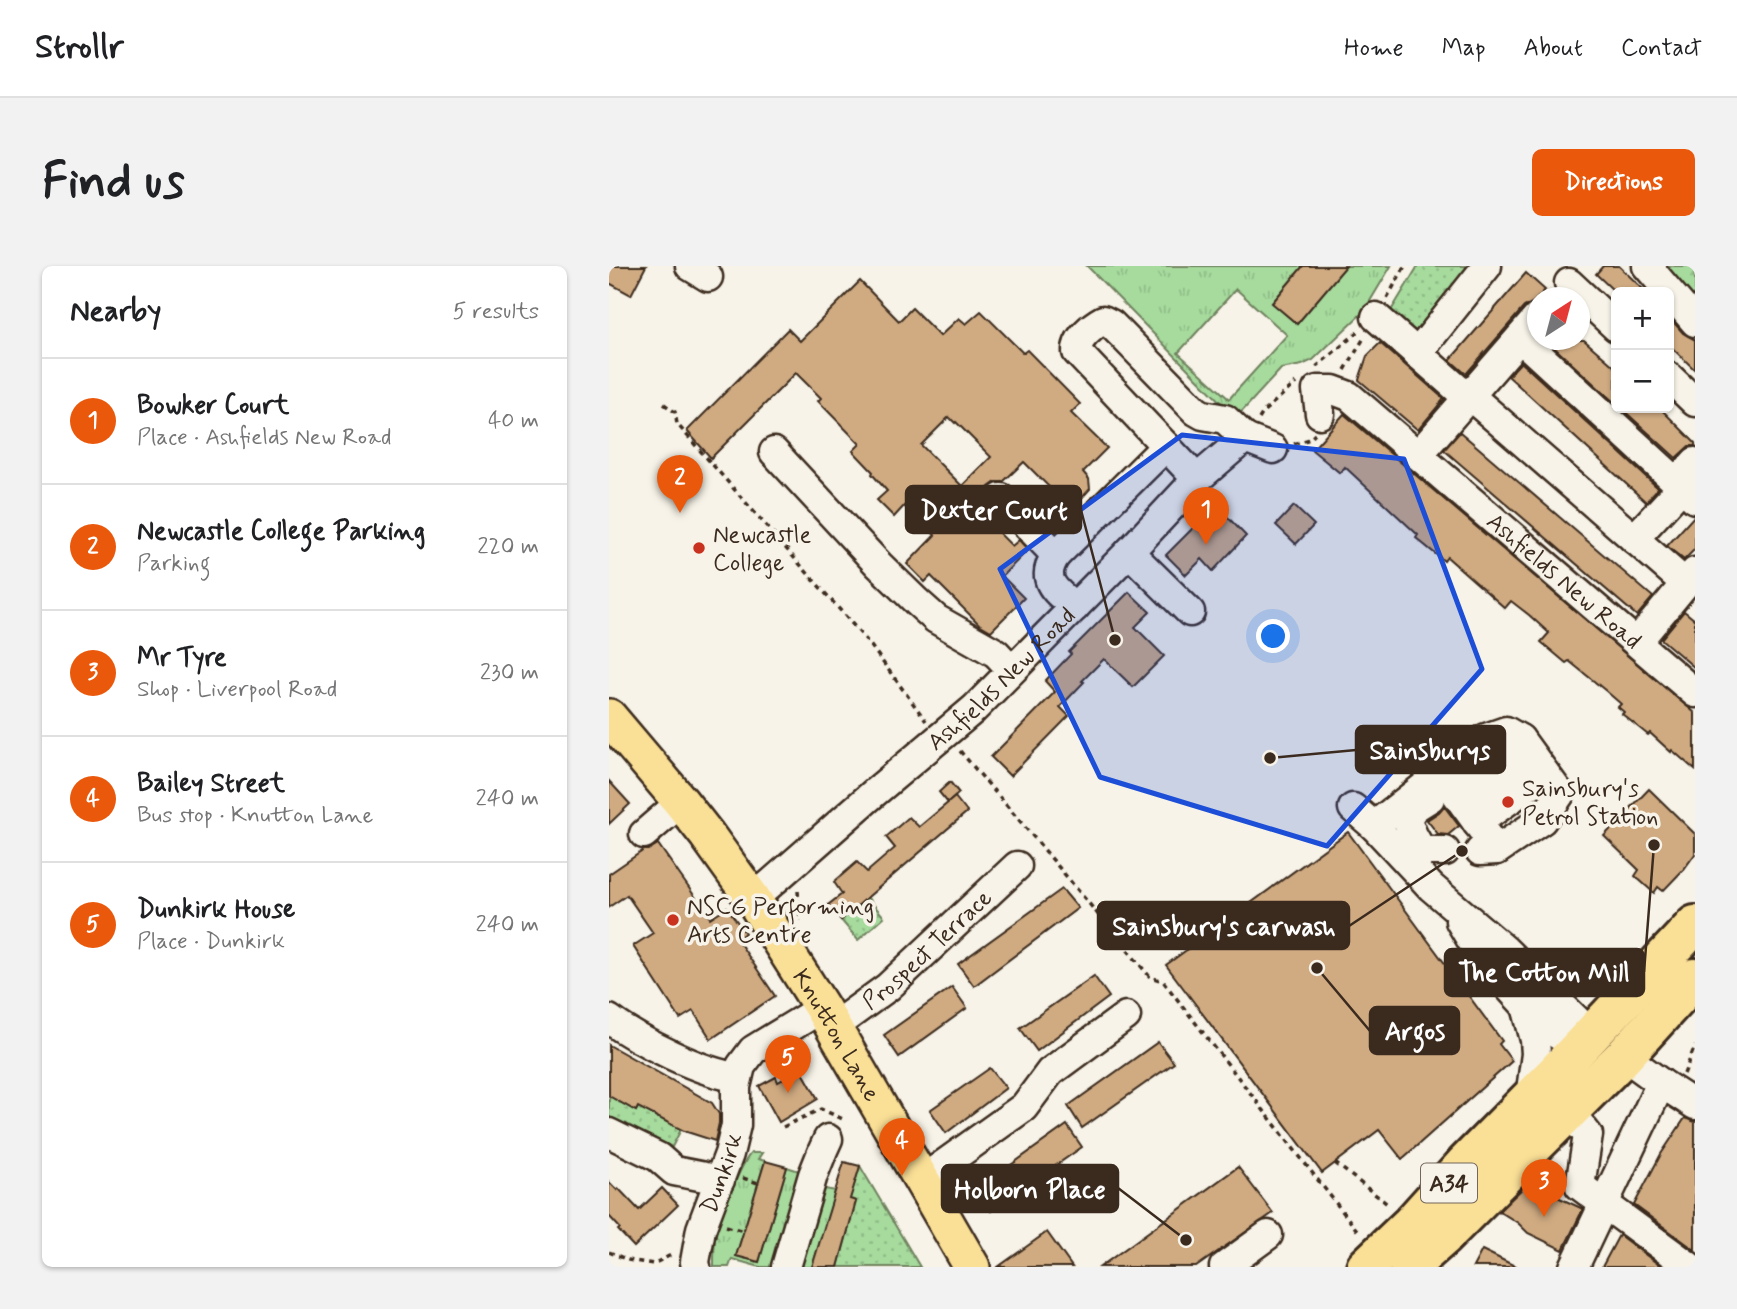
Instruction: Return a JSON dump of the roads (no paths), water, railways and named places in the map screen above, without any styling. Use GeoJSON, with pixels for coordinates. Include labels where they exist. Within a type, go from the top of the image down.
{"type":"FeatureCollection","features":[{"type":"Feature","properties":{"kind":"highway","name":"A34"},"geometry":{"type":"LineString","coordinates":[[1409,1267],[1443,1237],[1569,1111],[1603,1050],[1695,925]]}},
{"type":"Feature","properties":{"kind":"highway"},"geometry":{"type":"LineString","coordinates":[[1603,1050],[1618,1041],[1675,984],[1695,976]]}},
{"type":"Feature","properties":{"kind":"highway","name":"A34"},"geometry":{"type":"LineString","coordinates":[[1363,1251],[1411,1224],[1466,1163],[1531,1098],[1603,1050]]}},
{"type":"Feature","properties":{"kind":"main road","name":"Knutton Lane"},"geometry":{"type":"LineString","coordinates":[[609,718],[681,802],[754,899],[828,1017],[972,1266]]}},
{"type":"Feature","properties":{"kind":"street"},"geometry":{"type":"LineString","coordinates":[[1417,354],[1487,266]]}},
{"type":"Feature","properties":{"kind":"street"},"geometry":{"type":"LineString","coordinates":[[1647,266],[1695,322]]}},
{"type":"Feature","properties":{"kind":"street"},"geometry":{"type":"LineString","coordinates":[[1570,282],[1611,322]]}},
{"type":"Feature","properties":{"kind":"street"},"geometry":{"type":"LineString","coordinates":[[1376,317],[1634,539],[1690,578],[1637,642]]}},
{"type":"Feature","properties":{"kind":"street"},"geometry":{"type":"LineString","coordinates":[[1197,479],[1076,350],[1083,337],[1099,322],[1103,320],[1111,324],[1196,411],[1225,419],[1245,438],[1273,449]]}},
{"type":"Feature","properties":{"kind":"street"},"geometry":{"type":"LineString","coordinates":[[1419,454],[1527,330]]}},
{"type":"Feature","properties":{"kind":"street"},"geometry":{"type":"LineString","coordinates":[[1552,350],[1687,482],[1634,539]]}},
{"type":"Feature","properties":{"kind":"street"},"geometry":{"type":"LineString","coordinates":[[1674,382],[1695,402]]}},
{"type":"Feature","properties":{"kind":"street","name":"Ashfields New Road"},"geometry":{"type":"LineString","coordinates":[[1319,414],[1317,390],[1333,390],[1349,396],[1695,693]]}},
{"type":"Feature","properties":{"kind":"street","name":"Ashfields New Road"},"geometry":{"type":"LineString","coordinates":[[754,899],[974,709],[1197,479],[1245,438]]}},
{"type":"Feature","properties":{"kind":"street"},"geometry":{"type":"LineString","coordinates":[[1075,607],[1051,584],[1047,574],[1050,564],[1069,540],[1166,446]]}},
{"type":"Feature","properties":{"kind":"street"},"geometry":{"type":"LineString","coordinates":[[773,452],[917,602],[936,619],[996,653],[1012,670]]}},
{"type":"Feature","properties":{"kind":"street"},"geometry":{"type":"LineString","coordinates":[[1001,498],[1056,555]]}},
{"type":"Feature","properties":{"kind":"street"},"geometry":{"type":"LineString","coordinates":[[1129,552],[1190,612]]}},
{"type":"Feature","properties":{"kind":"street"},"geometry":{"type":"LineString","coordinates":[[1457,794],[1488,850],[1542,820],[1560,794],[1532,756],[1506,731],[1486,738],[1457,794],[1364,817],[1430,887],[1447,901],[1497,958],[1603,1050]]}},
{"type":"Feature","properties":{"kind":"street"},"geometry":{"type":"LineString","coordinates":[[1445,851],[1423,850],[1415,841],[1407,818],[1414,808],[1457,794],[1532,756]]}},
{"type":"Feature","properties":{"kind":"street"},"geometry":{"type":"LineString","coordinates":[[644,834],[681,802]]}},
{"type":"Feature","properties":{"kind":"street","name":"Prospect Terrace"},"geometry":{"type":"LineString","coordinates":[[828,1017],[888,987],[1017,866]]}},
{"type":"Feature","properties":{"kind":"street"},"geometry":{"type":"LineString","coordinates":[[1497,958],[1526,1006],[1555,1033],[1603,1050],[1672,1080],[1695,1105]]}},
{"type":"Feature","properties":{"kind":"street"},"geometry":{"type":"LineString","coordinates":[[1526,1006],[1536,1054],[1531,1098]]}},
{"type":"Feature","properties":{"kind":"street"},"geometry":{"type":"LineString","coordinates":[[922,1180],[1024,1107],[1051,1072],[1126,1016]]}},
{"type":"Feature","properties":{"kind":"street"},"geometry":{"type":"LineString","coordinates":[[611,1021],[645,1041],[701,1067],[726,1076],[738,1077],[743,1061],[753,1050],[828,1017]]}},
{"type":"Feature","properties":{"kind":"street","name":"Dunkirk"},"geometry":{"type":"LineString","coordinates":[[694,1258],[737,1125],[738,1077]]}},
{"type":"Feature","properties":{"kind":"street"},"geometry":{"type":"LineString","coordinates":[[1574,1267],[1604,1205],[1672,1080]]}},
{"type":"Feature","properties":{"kind":"street"},"geometry":{"type":"LineString","coordinates":[[1569,1111],[1588,1135],[1580,1186],[1691,1267]]}},
{"type":"Feature","properties":{"kind":"street"},"geometry":{"type":"LineString","coordinates":[[786,1267],[813,1175],[837,1130]]}},
{"type":"Feature","properties":{"kind":"street"},"geometry":{"type":"LineString","coordinates":[[609,1133],[658,1157],[674,1171],[720,1180]]}},
{"type":"Feature","properties":{"kind":"street"},"geometry":{"type":"LineString","coordinates":[[1224,1267],[1268,1235]]}},
{"type":"Feature","properties":{"kind":"place","name":"Newcastle College Parking"},"geometry":{"type":"Point","coordinates":[680,513]}},
{"type":"Feature","properties":{"kind":"place","name":"Bowker Court"},"geometry":{"type":"Point","coordinates":[1206,545]}},
{"type":"Feature","properties":{"kind":"place","name":"Newcastle College"},"geometry":{"type":"Point","coordinates":[699,548]}},
{"type":"Feature","properties":{"kind":"place","name":"Dexter Court"},"geometry":{"type":"Point","coordinates":[1115,640]}},
{"type":"Feature","properties":{"kind":"place","name":"Sainsburys"},"geometry":{"type":"Point","coordinates":[1270,758]}},
{"type":"Feature","properties":{"kind":"place","name":"Sainsbury's Petrol Station"},"geometry":{"type":"Point","coordinates":[1508,802]}},
{"type":"Feature","properties":{"kind":"place","name":"The Cotton Mill"},"geometry":{"type":"Point","coordinates":[1654,845]}},
{"type":"Feature","properties":{"kind":"place","name":"Sainsbury's carwash"},"geometry":{"type":"Point","coordinates":[1462,851]}},
{"type":"Feature","properties":{"kind":"place","name":"NSCG Performing Arts Centre"},"geometry":{"type":"Point","coordinates":[673,920]}},
{"type":"Feature","properties":{"kind":"place","name":"Argos"},"geometry":{"type":"Point","coordinates":[1317,968]}},
{"type":"Feature","properties":{"kind":"place","name":"Dunkirk House"},"geometry":{"type":"Point","coordinates":[788,1093]}},
{"type":"Feature","properties":{"kind":"place","name":"Bailey Street"},"geometry":{"type":"Point","coordinates":[902,1176]}},
{"type":"Feature","properties":{"kind":"place","name":"Mr Tyre"},"geometry":{"type":"Point","coordinates":[1544,1217]}},
{"type":"Feature","properties":{"kind":"place","name":"Holborn Place"},"geometry":{"type":"Point","coordinates":[1186,1240]}}]}
